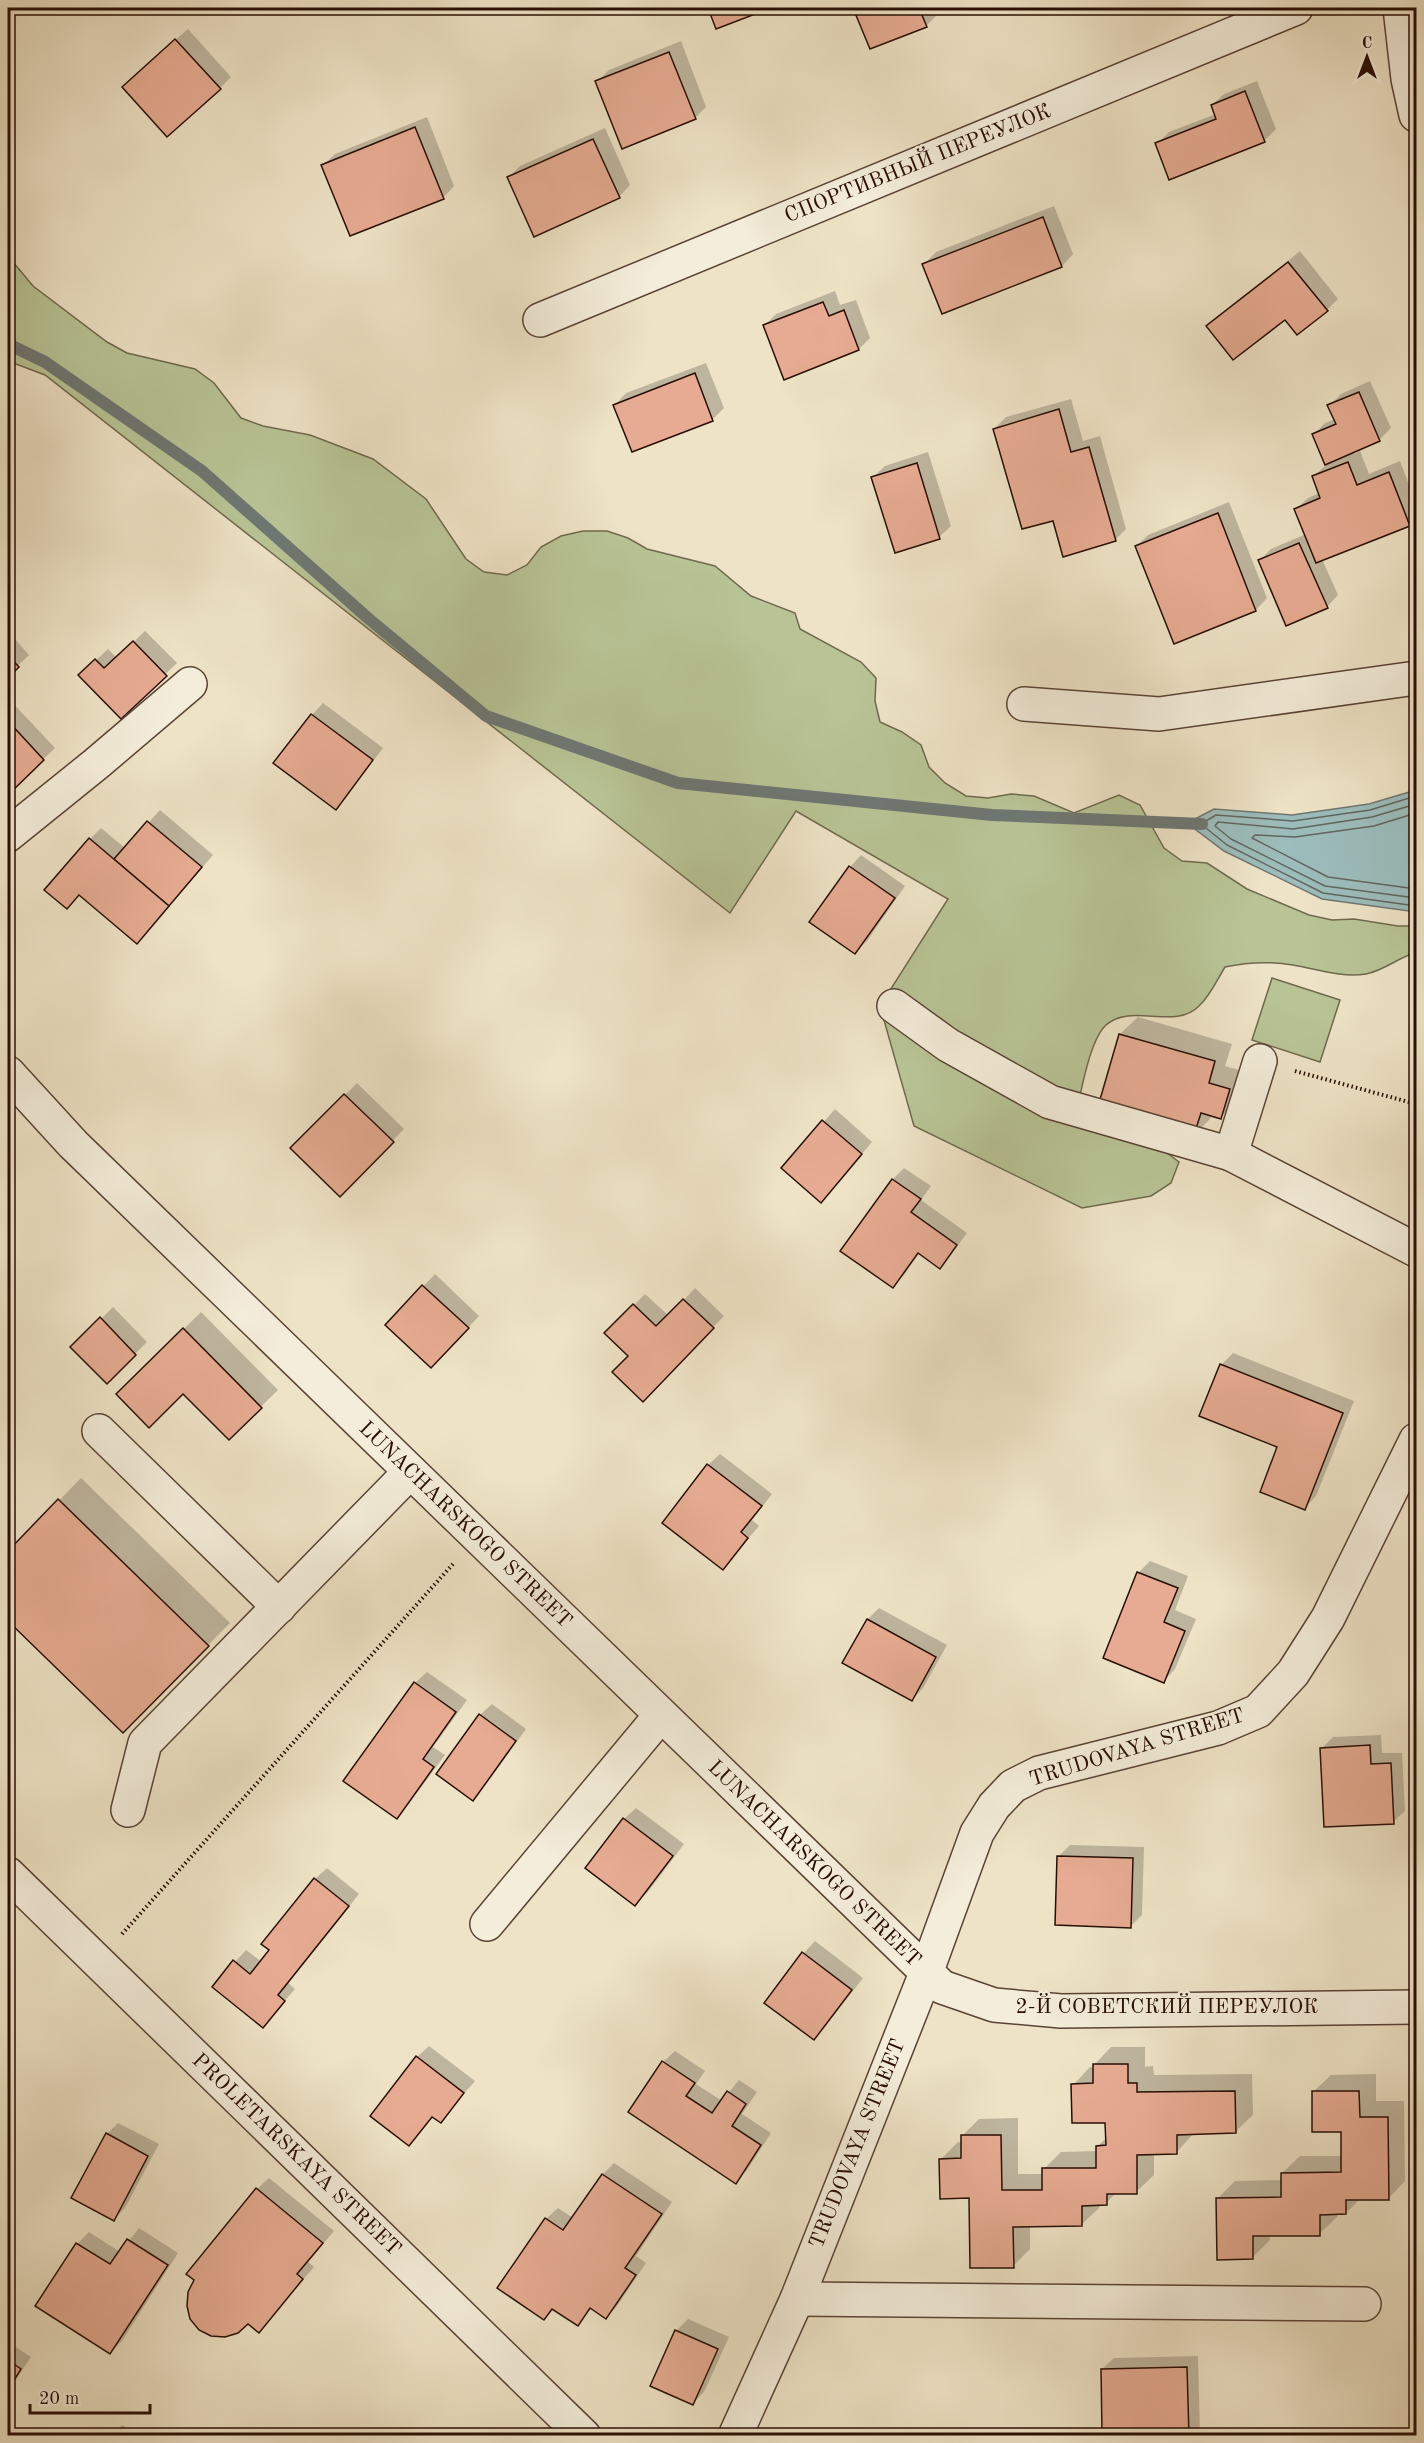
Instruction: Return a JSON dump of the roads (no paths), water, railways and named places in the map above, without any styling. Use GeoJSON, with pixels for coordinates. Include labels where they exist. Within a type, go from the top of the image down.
{"type":"FeatureCollection","features":[{"type":"Feature","properties":{"kind":"street","name":"СПОРТИВНЫЙ ПЕРЕУЛОК"},"geometry":{"type":"LineString","coordinates":[[540,320],[1296,8]]}},
{"type":"Feature","properties":{"kind":"street"},"geometry":{"type":"LineString","coordinates":[[1401,8],[1408,79],[1416,115]]}},
{"type":"Feature","properties":{"kind":"street"},"geometry":{"type":"LineString","coordinates":[[1024,704],[1159,714],[1416,678]]}},
{"type":"Feature","properties":{"kind":"street"},"geometry":{"type":"LineString","coordinates":[[8,835],[96,765],[190,684]]}},
{"type":"Feature","properties":{"kind":"street"},"geometry":{"type":"LineString","coordinates":[[894,1006],[948,1045],[1050,1102],[1231,1154],[1416,1250]]}},
{"type":"Feature","properties":{"kind":"street"},"geometry":{"type":"LineString","coordinates":[[1231,1154],[1260,1061]]}},
{"type":"Feature","properties":{"kind":"street","name":"LUNACHARSKOGO STREET"},"geometry":{"type":"LineString","coordinates":[[8,1073],[73,1144],[926,1973]]}},
{"type":"Feature","properties":{"kind":"street"},"geometry":{"type":"LineString","coordinates":[[99,1431],[279,1606]]}},
{"type":"Feature","properties":{"kind":"street","name":"TRUDOVAYA STREET"},"geometry":{"type":"LineString","coordinates":[[735,2436],[797,2299],[926,1973],[977,1833],[994,1806],[1013,1786],[1039,1773],[1218,1728],[1258,1711],[1293,1673],[1328,1618],[1416,1440]]}},
{"type":"Feature","properties":{"kind":"street"},"geometry":{"type":"LineString","coordinates":[[128,1810],[145,1743],[410,1472]]}},
{"type":"Feature","properties":{"kind":"street"},"geometry":{"type":"LineString","coordinates":[[487,1924],[661,1715]]}},
{"type":"Feature","properties":{"kind":"street","name":"PROLETARSKAYA STREET"},"geometry":{"type":"LineString","coordinates":[[8,1874],[584,2436]]}},
{"type":"Feature","properties":{"kind":"street","name":"2-Й СОВЕТСКИЙ ПЕРЕУЛОК"},"geometry":{"type":"LineString","coordinates":[[926,1973],[942,1987],[994,2005],[1061,2011],[1416,2007]]}},
{"type":"Feature","properties":{"kind":"street"},"geometry":{"type":"LineString","coordinates":[[797,2299],[1364,2304]]}},
{"type":"Feature","properties":{"kind":"water"},"geometry":{"type":"Polygon","coordinates":[[[1416,790],[1416,912],[1322,899],[1224,851],[1187,823],[1214,809],[1292,815],[1369,804],[1416,790]]]}},
{"type":"Feature","properties":{"kind":"waterway"},"geometry":{"type":"LineString","coordinates":[[8,344],[45,362],[202,471],[369,619],[486,716],[678,783],[992,815],[1202,824]]}}]}
